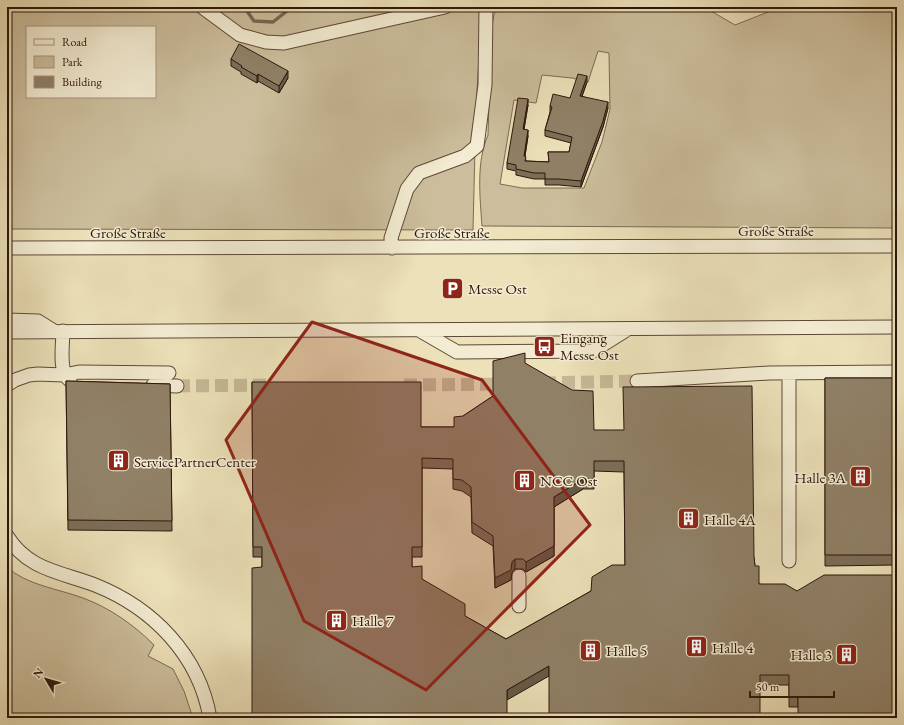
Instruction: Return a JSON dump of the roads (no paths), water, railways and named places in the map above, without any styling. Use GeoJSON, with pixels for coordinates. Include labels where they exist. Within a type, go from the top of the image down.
{"type":"FeatureCollection","features":[{"type":"Feature","properties":{"kind":"lane"},"geometry":{"type":"LineString","coordinates":[[202,7],[240,35],[266,42],[284,43],[445,7]]}},
{"type":"Feature","properties":{"kind":"lane"},"geometry":{"type":"LineString","coordinates":[[392,248],[391,238],[407,189],[419,173],[465,156],[477,146],[485,85],[486,7]]}},
{"type":"Feature","properties":{"kind":"lane","name":"Große Straße"},"geometry":{"type":"LineString","coordinates":[[7,248],[897,246]]}},
{"type":"Feature","properties":{"kind":"lane"},"geometry":{"type":"LineString","coordinates":[[7,320],[38,321],[59,331]]}},
{"type":"Feature","properties":{"kind":"lane"},"geometry":{"type":"LineString","coordinates":[[7,332],[897,327]]}},
{"type":"Feature","properties":{"kind":"lane"},"geometry":{"type":"LineString","coordinates":[[418,330],[457,352],[593,352],[628,329]]}},
{"type":"Feature","properties":{"kind":"lane"},"geometry":{"type":"LineString","coordinates":[[59,331],[64,375],[67,379],[80,383],[177,386]]}},
{"type":"Feature","properties":{"kind":"lane"},"geometry":{"type":"LineString","coordinates":[[7,385],[15,380],[29,376],[64,375],[79,372],[169,372]]}},
{"type":"Feature","properties":{"kind":"lane"},"geometry":{"type":"LineString","coordinates":[[637,381],[761,373],[897,372]]}},
{"type":"Feature","properties":{"kind":"lane"},"geometry":{"type":"LineString","coordinates":[[789,373],[789,561]]}},
{"type":"Feature","properties":{"kind":"lane"},"geometry":{"type":"LineString","coordinates":[[7,536],[20,553],[39,566],[116,594],[140,609],[153,620],[182,651],[197,676],[204,694],[210,718]]}},
{"type":"Feature","properties":{"kind":"lane"},"geometry":{"type":"LineString","coordinates":[[519,576],[519,606]]}},
{"type":"Feature","properties":{"kind":"waterway"},"geometry":{"type":"LineString","coordinates":[[244,7],[254,21],[273,22],[292,7]]}},
{"type":"Feature","properties":{"kind":"tunnel"},"geometry":{"type":"LineString","coordinates":[[543,383],[637,381]]}},
{"type":"Feature","properties":{"kind":"tunnel"},"geometry":{"type":"LineString","coordinates":[[404,385],[510,384]]}},
{"type":"Feature","properties":{"kind":"tunnel"},"geometry":{"type":"LineString","coordinates":[[177,386],[270,385]]}},
{"type":"Feature","properties":{"kind":"place","name":"Messe Ost"},"geometry":{"type":"Point","coordinates":[452,288]}},
{"type":"Feature","properties":{"kind":"place","name":"Eingang Messe Ost"},"geometry":{"type":"Point","coordinates":[545,346]}},
{"type":"Feature","properties":{"kind":"place","name":"ServicePartnerCenter"},"geometry":{"type":"Point","coordinates":[119,461]}},
{"type":"Feature","properties":{"kind":"place","name":"Halle 3A"},"geometry":{"type":"Point","coordinates":[861,477]}},
{"type":"Feature","properties":{"kind":"place","name":"NCC Ost"},"geometry":{"type":"Point","coordinates":[524,480]}},
{"type":"Feature","properties":{"kind":"place","name":"Halle 4A"},"geometry":{"type":"Point","coordinates":[689,519]}},
{"type":"Feature","properties":{"kind":"place","name":"Halle 7"},"geometry":{"type":"Point","coordinates":[337,620]}},
{"type":"Feature","properties":{"kind":"place","name":"Halle 4"},"geometry":{"type":"Point","coordinates":[696,647]}},
{"type":"Feature","properties":{"kind":"place","name":"Halle 5"},"geometry":{"type":"Point","coordinates":[591,650]}},
{"type":"Feature","properties":{"kind":"place","name":"Halle 3"},"geometry":{"type":"Point","coordinates":[847,654]}}]}
